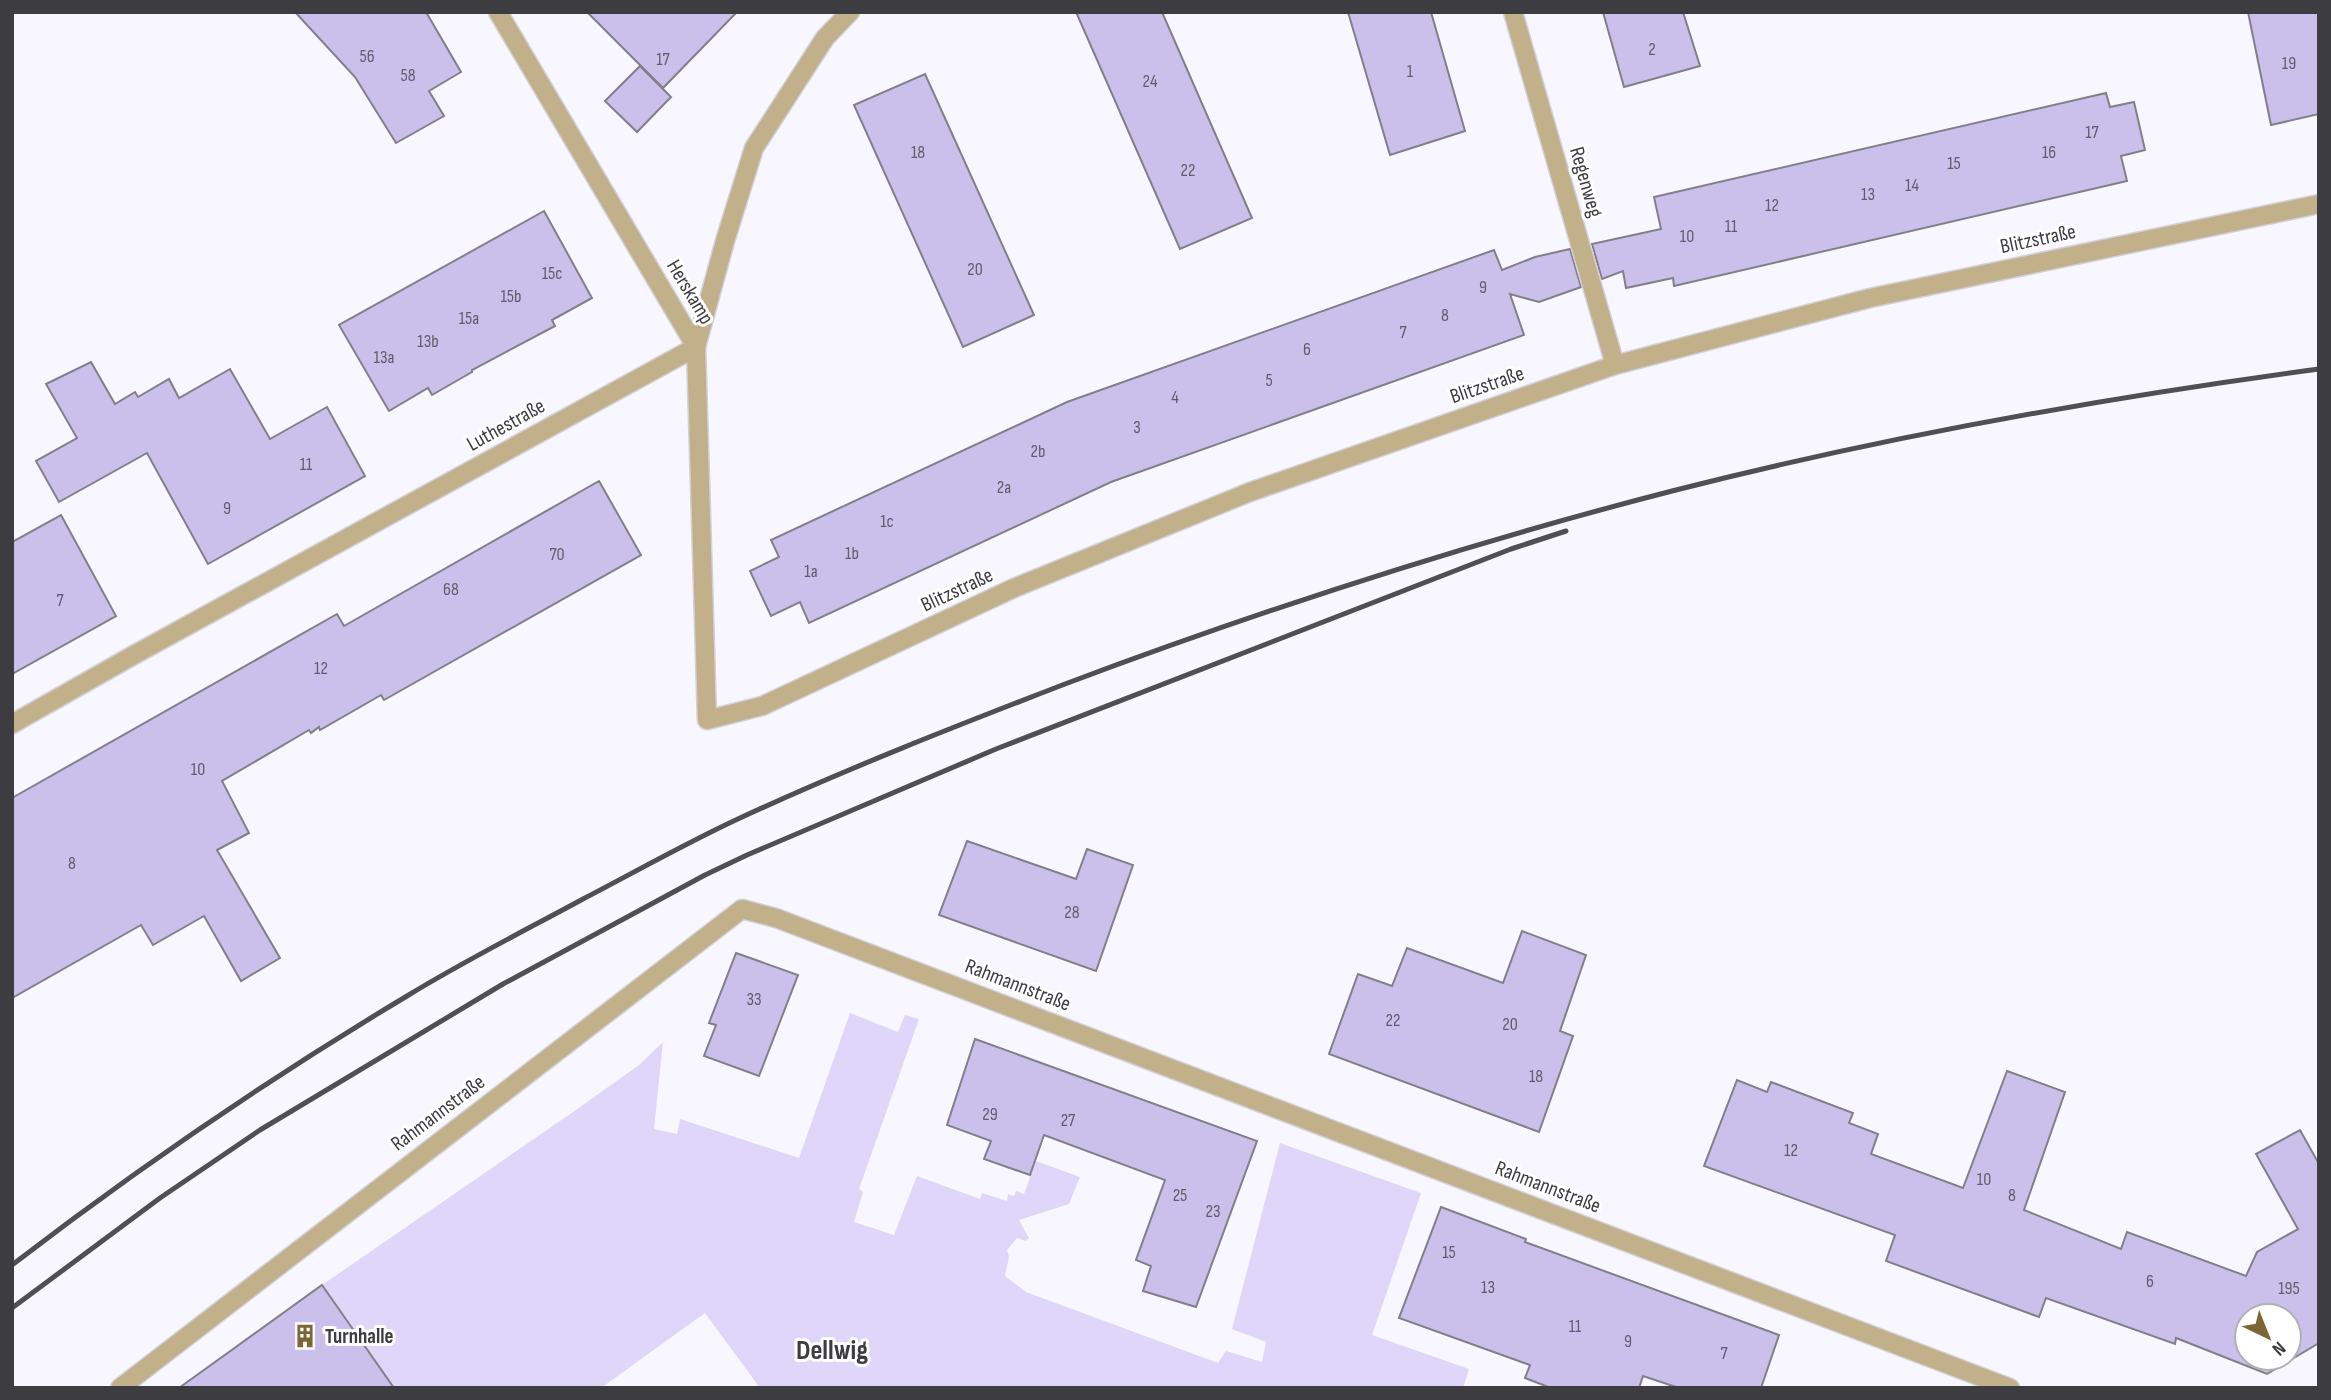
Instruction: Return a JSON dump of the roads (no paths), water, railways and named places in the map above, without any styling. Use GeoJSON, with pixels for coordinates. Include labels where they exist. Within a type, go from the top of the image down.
{"type":"FeatureCollection","features":[{"type":"Feature","properties":{"kind":"street","name":"Herskamp"},"geometry":{"type":"LineString","coordinates":[[498,12],[696,346],[707,720]]}},
{"type":"Feature","properties":{"kind":"street"},"geometry":{"type":"LineString","coordinates":[[696,346],[724,241],[754,148],[825,38],[850,12]]}},
{"type":"Feature","properties":{"kind":"street","name":"Regenweg"},"geometry":{"type":"LineString","coordinates":[[1513,12],[1615,365]]}},
{"type":"Feature","properties":{"kind":"street","name":"Blitzstraße"},"geometry":{"type":"LineString","coordinates":[[707,720],[762,706],[1014,588],[1250,492],[1615,365],[1870,298],[2319,204]]}},
{"type":"Feature","properties":{"kind":"street","name":"Luthestraße"},"geometry":{"type":"LineString","coordinates":[[12,724],[696,346]]}},
{"type":"Feature","properties":{"kind":"street","name":"Rahmannstraße"},"geometry":{"type":"LineString","coordinates":[[120,1388],[742,909],[776,918],[2010,1388]]}},
{"type":"Feature","properties":{"kind":"railway"},"geometry":{"type":"LineString","coordinates":[[12,1265],[205,1125],[356,1027],[494,946],[740,818],[861,765],[1024,700],[1216,629],[1368,579],[1521,532],[1676,490],[1836,452],[1996,420],[2319,369]]}},
{"type":"Feature","properties":{"kind":"railway"},"geometry":{"type":"LineString","coordinates":[[12,1308],[160,1198],[260,1130],[503,984],[705,875],[996,749],[1511,549],[1566,531]]}},
{"type":"Feature","properties":{"kind":"place","name":"Turnhalle"},"geometry":{"type":"Point","coordinates":[305,1336]}},
{"type":"Feature","properties":{"kind":"district","name":"Dellwig"},"geometry":{"type":"Point","coordinates":[832,1350]}}]}
